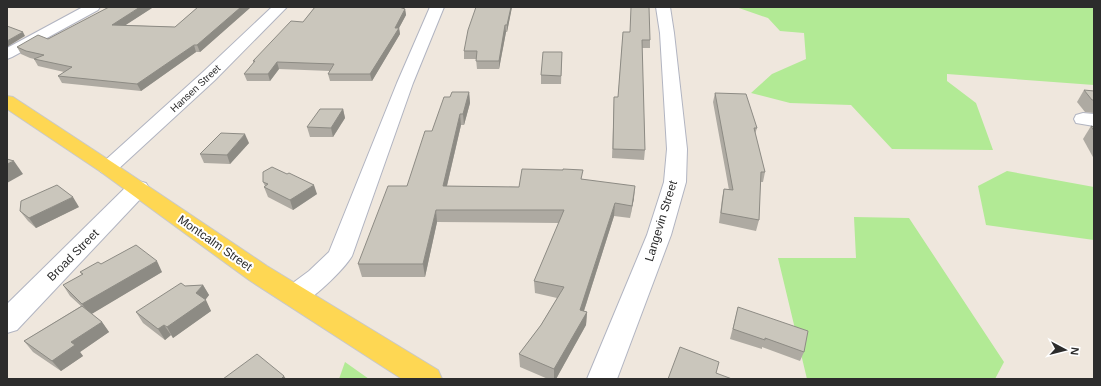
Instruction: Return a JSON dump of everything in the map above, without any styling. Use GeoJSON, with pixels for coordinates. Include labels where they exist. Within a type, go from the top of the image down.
{"type":"FeatureCollection","features":[{"type":"Feature","properties":{"kind":"main road","name":"Montcalm Street"},"geometry":{"type":"LineString","coordinates":[[7,102],[138,188],[258,273],[427,379]]}},
{"type":"Feature","properties":{"kind":"street"},"geometry":{"type":"LineString","coordinates":[[7,54],[92,7]]}},
{"type":"Feature","properties":{"kind":"street","name":"Hansen Street"},"geometry":{"type":"LineString","coordinates":[[108,168],[209,76],[280,7]]}},
{"type":"Feature","properties":{"kind":"street"},"geometry":{"type":"LineString","coordinates":[[295,295],[318,278],[340,256],[405,83],[437,7]]}},
{"type":"Feature","properties":{"kind":"street","name":"Langevin Street"},"geometry":{"type":"LineString","coordinates":[[602,379],[659,235],[675,182],[677,148],[668,39],[663,7]]}},
{"type":"Feature","properties":{"kind":"street","name":"Broad Street"},"geometry":{"type":"LineString","coordinates":[[7,322],[138,188]]}},
{"type":"Feature","properties":{"kind":"green space"},"geometry":{"type":"Polygon","coordinates":[[[736,7],[1094,7],[1094,85],[947,74],[947,81],[976,103],[993,150],[892,149],[851,105],[790,103],[751,93],[772,74],[806,59],[804,33],[780,31],[768,18],[736,7]]]}},
{"type":"Feature","properties":{"kind":"green space"},"geometry":{"type":"Polygon","coordinates":[[[1007,171],[1094,187],[1094,240],[986,225],[978,186],[1007,171]]]}},
{"type":"Feature","properties":{"kind":"green space"},"geometry":{"type":"Polygon","coordinates":[[[854,217],[909,218],[1004,362],[995,379],[807,379],[778,258],[856,258],[854,217]]]}},
{"type":"Feature","properties":{"kind":"green space"},"geometry":{"type":"Polygon","coordinates":[[[345,362],[369,379],[339,379],[345,362]]]}},
{"type":"Feature","properties":{"kind":"building"},"geometry":{"type":"Polygon","coordinates":[[[109,7],[140,7],[112,25],[175,27],[198,7],[241,7],[197,45],[194,45],[137,84],[58,76],[72,67],[34,59],[44,55],[26,51],[17,47],[38,35],[48,39],[109,7]]]}},
{"type":"Feature","properties":{"kind":"building"},"geometry":{"type":"Polygon","coordinates":[[[315,7],[399,7],[405,9],[395,28],[399,28],[370,74],[328,74],[334,64],[277,62],[268,74],[244,74],[255,61],[253,61],[291,21],[303,22],[315,7]]]}},
{"type":"Feature","properties":{"kind":"building"},"geometry":{"type":"Polygon","coordinates":[[[476,7],[511,7],[507,25],[505,25],[499,61],[476,61],[477,51],[464,51],[468,30],[476,7]]]}},
{"type":"Feature","properties":{"kind":"building"},"geometry":{"type":"Polygon","coordinates":[[[631,7],[649,7],[650,40],[642,40],[645,150],[613,149],[614,97],[618,97],[623,32],[630,32],[631,7]]]}},
{"type":"Feature","properties":{"kind":"building"},"geometry":{"type":"Polygon","coordinates":[[[7,26],[23,32],[7,41],[7,26]]]}},
{"type":"Feature","properties":{"kind":"building"},"geometry":{"type":"Polygon","coordinates":[[[543,52],[562,52],[561,76],[541,75],[543,52]]]}},
{"type":"Feature","properties":{"kind":"building"},"geometry":{"type":"Polygon","coordinates":[[[1084,90],[1094,91],[1094,100],[1092,100],[1084,90]]]}},
{"type":"Feature","properties":{"kind":"building"},"geometry":{"type":"Polygon","coordinates":[[[452,92],[469,92],[463,114],[460,114],[443,186],[519,187],[522,169],[563,169],[583,170],[581,179],[635,186],[632,206],[615,203],[580,310],[587,312],[554,369],[519,354],[541,325],[564,287],[534,281],[564,210],[436,210],[423,264],[358,264],[388,186],[407,186],[425,131],[432,131],[444,97],[450,97],[452,92]]]}},
{"type":"Feature","properties":{"kind":"building"},"geometry":{"type":"Polygon","coordinates":[[[715,93],[746,94],[757,128],[754,128],[765,172],[761,172],[759,220],[721,213],[724,189],[733,190],[715,93]]]}},
{"type":"Feature","properties":{"kind":"building"},"geometry":{"type":"Polygon","coordinates":[[[320,109],[343,109],[331,128],[307,127],[320,109]]]}},
{"type":"Feature","properties":{"kind":"building"},"geometry":{"type":"Polygon","coordinates":[[[221,133],[245,134],[227,155],[200,154],[221,133]]]}},
{"type":"Feature","properties":{"kind":"building"},"geometry":{"type":"Polygon","coordinates":[[[7,159],[14,161],[7,164],[7,159]]]}},
{"type":"Feature","properties":{"kind":"building"},"geometry":{"type":"Polygon","coordinates":[[[272,167],[314,185],[290,200],[264,187],[268,184],[263,182],[263,172],[272,167]]]}},
{"type":"Feature","properties":{"kind":"building"},"geometry":{"type":"Polygon","coordinates":[[[57,185],[73,197],[29,218],[20,211],[21,201],[57,185]]]}},
{"type":"Feature","properties":{"kind":"building"},"geometry":{"type":"Polygon","coordinates":[[[136,245],[157,261],[82,304],[63,285],[83,274],[80,272],[98,262],[101,264],[136,245]]]}},
{"type":"Feature","properties":{"kind":"building"},"geometry":{"type":"Polygon","coordinates":[[[181,283],[185,286],[203,285],[196,293],[206,300],[167,327],[164,325],[158,329],[136,312],[181,283]]]}},
{"type":"Feature","properties":{"kind":"building"},"geometry":{"type":"Polygon","coordinates":[[[82,306],[102,322],[71,342],[75,345],[52,361],[24,341],[82,306]]]}},
{"type":"Feature","properties":{"kind":"building"},"geometry":{"type":"Polygon","coordinates":[[[738,307],[808,331],[804,352],[765,338],[765,340],[733,329],[738,307]]]}},
{"type":"Feature","properties":{"kind":"building"},"geometry":{"type":"Polygon","coordinates":[[[680,347],[719,362],[716,373],[732,379],[668,379],[680,347]]]}},
{"type":"Feature","properties":{"kind":"building"},"geometry":{"type":"Polygon","coordinates":[[[257,354],[284,376],[281,379],[223,379],[257,354]]]}}]}
